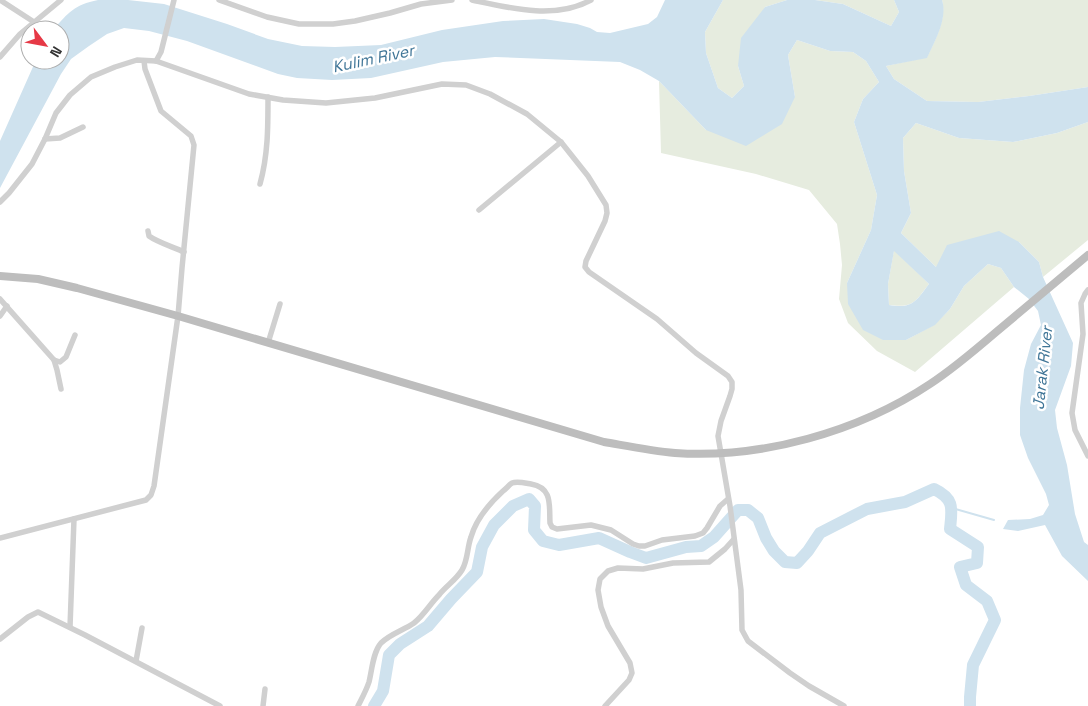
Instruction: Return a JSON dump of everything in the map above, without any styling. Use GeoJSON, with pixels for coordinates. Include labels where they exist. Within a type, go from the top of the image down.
{"type":"FeatureCollection","features":[{"type":"Feature","properties":{"kind":"street"},"geometry":{"type":"LineString","coordinates":[[0,0],[31,20]]}},
{"type":"Feature","properties":{"kind":"street"},"geometry":{"type":"LineString","coordinates":[[36,20],[61,0]]}},
{"type":"Feature","properties":{"kind":"street"},"geometry":{"type":"LineString","coordinates":[[156,61],[161,52],[174,0]]}},
{"type":"Feature","properties":{"kind":"street"},"geometry":{"type":"LineString","coordinates":[[219,0],[267,17],[299,24],[333,24],[355,21],[421,4],[452,0]]}},
{"type":"Feature","properties":{"kind":"street"},"geometry":{"type":"LineString","coordinates":[[472,0],[533,11],[559,10],[592,0]]}},
{"type":"Feature","properties":{"kind":"street"},"geometry":{"type":"LineString","coordinates":[[0,57],[20,34]]}},
{"type":"Feature","properties":{"kind":"street"},"geometry":{"type":"LineString","coordinates":[[0,202],[32,164],[56,113],[70,95],[91,77],[137,60],[156,61],[249,94],[283,100],[326,103],[376,98],[442,84],[466,85],[490,94],[527,114],[561,142],[588,176],[606,205],[605,221],[585,267],[589,272],[657,319],[696,353],[728,376],[732,382],[732,389],[718,436],[730,506],[741,590],[742,630],[748,640],[790,673],[844,706]]}},
{"type":"Feature","properties":{"kind":"street"},"geometry":{"type":"LineString","coordinates":[[0,538],[146,500],[151,495],[154,486],[178,316],[194,145],[192,136],[161,112],[145,69],[144,61]]}},
{"type":"Feature","properties":{"kind":"street"},"geometry":{"type":"LineString","coordinates":[[260,184],[266,158],[268,98]]}},
{"type":"Feature","properties":{"kind":"street"},"geometry":{"type":"LineString","coordinates":[[45,139],[60,138],[83,127]]}},
{"type":"Feature","properties":{"kind":"street"},"geometry":{"type":"LineString","coordinates":[[479,210],[561,142]]}},
{"type":"Feature","properties":{"kind":"street"},"geometry":{"type":"LineString","coordinates":[[148,230],[149,236],[154,240],[184,252]]}},
{"type":"Feature","properties":{"kind":"street"},"geometry":{"type":"LineString","coordinates":[[0,276],[38,279],[77,288],[604,442],[650,450],[696,454],[771,448],[820,435],[862,421],[912,396],[948,372],[1088,255]]}},
{"type":"Feature","properties":{"kind":"street"},"geometry":{"type":"LineString","coordinates":[[1088,290],[1081,303],[1083,334],[1072,414],[1075,430],[1088,456]]}},
{"type":"Feature","properties":{"kind":"street"},"geometry":{"type":"LineString","coordinates":[[0,299],[54,360],[61,389]]}},
{"type":"Feature","properties":{"kind":"street"},"geometry":{"type":"LineString","coordinates":[[268,343],[280,304]]}},
{"type":"Feature","properties":{"kind":"street"},"geometry":{"type":"LineString","coordinates":[[0,316],[7,306]]}},
{"type":"Feature","properties":{"kind":"street"},"geometry":{"type":"LineString","coordinates":[[54,360],[60,362],[66,358],[75,335]]}},
{"type":"Feature","properties":{"kind":"street"},"geometry":{"type":"LineString","coordinates":[[358,706],[366,692],[378,648],[382,642],[419,619],[462,570],[471,536],[478,522],[493,500],[512,483],[534,485],[546,492],[549,498],[550,523],[552,527],[557,529],[591,525],[611,530],[639,546],[703,533],[720,506],[728,499]]}},
{"type":"Feature","properties":{"kind":"street"},"geometry":{"type":"LineString","coordinates":[[70,627],[74,519]]}},
{"type":"Feature","properties":{"kind":"street"},"geometry":{"type":"LineString","coordinates":[[605,706],[632,673],[630,663],[608,626],[601,607],[598,590],[600,579],[608,571],[618,568],[643,569],[673,563],[709,562],[734,539]]}},
{"type":"Feature","properties":{"kind":"street"},"geometry":{"type":"LineString","coordinates":[[0,639],[28,617],[38,612],[220,706]]}},
{"type":"Feature","properties":{"kind":"street"},"geometry":{"type":"LineString","coordinates":[[136,661],[142,628]]}},
{"type":"Feature","properties":{"kind":"street"},"geometry":{"type":"LineString","coordinates":[[264,706],[265,689]]}},
{"type":"Feature","properties":{"kind":"shaded area"},"geometry":{"type":"Polygon","coordinates":[[[723,0],[787,0],[765,7],[738,66],[744,86],[732,98],[718,88],[706,53],[705,32],[723,0]]]}},
{"type":"Feature","properties":{"kind":"shaded area"},"geometry":{"type":"Polygon","coordinates":[[[815,0],[894,0],[899,12],[891,26],[843,4],[815,0]]]}},
{"type":"Feature","properties":{"kind":"shaded area"},"geometry":{"type":"Polygon","coordinates":[[[942,0],[1088,0],[1088,87],[978,102],[927,101],[894,79],[886,66],[927,57],[942,22],[942,0]]]}},
{"type":"Feature","properties":{"kind":"shaded area"},"geometry":{"type":"Polygon","coordinates":[[[797,40],[830,51],[853,52],[866,61],[879,82],[863,99],[854,122],[877,195],[871,230],[847,283],[906,340],[934,325],[950,309],[964,286],[988,264],[1001,268],[1014,287],[915,372],[877,351],[848,323],[839,299],[842,265],[837,224],[809,190],[756,174],[661,153],[659,81],[706,130],[795,97],[788,55],[797,40]]]}},
{"type":"Feature","properties":{"kind":"shaded area"},"geometry":{"type":"Polygon","coordinates":[[[1088,122],[1088,240],[1043,277],[1039,262],[1019,242],[936,267],[901,233],[911,213],[904,171],[903,138],[916,123],[959,138],[1013,142],[1057,133],[1088,122]]]}},
{"type":"Feature","properties":{"kind":"shaded area"},"geometry":{"type":"Polygon","coordinates":[[[894,250],[929,284],[917,299],[904,306],[889,305],[888,284],[894,250]]]}},
{"type":"Feature","properties":{"kind":"water"},"geometry":{"type":"Polygon","coordinates":[[[98,0],[128,0],[164,4],[268,39],[302,46],[335,47],[381,45],[442,30],[503,21],[544,19],[577,24],[597,32],[610,33],[648,24],[657,17],[665,0],[723,0],[705,32],[706,53],[718,88],[732,98],[744,86],[738,66],[741,38],[765,7],[787,0],[815,0],[843,4],[891,26],[899,12],[894,0],[942,0],[942,22],[927,58],[886,66],[894,79],[927,101],[978,102],[1088,87],[1088,122],[1057,133],[1013,142],[959,138],[916,123],[903,138],[904,171],[911,213],[901,233],[936,267],[947,245],[999,231],[1019,242],[1039,262],[1043,277],[1073,343],[1071,366],[1055,410],[1075,514],[1084,542],[1088,545],[1088,581],[1062,556],[1045,525],[1018,531],[1003,529],[1008,520],[1030,519],[1043,515],[1049,505],[1020,435],[1020,408],[1024,370],[1031,344],[1041,325],[1038,311],[1029,299],[1014,287],[1001,268],[988,264],[964,286],[950,309],[935,325],[906,340],[883,340],[863,330],[848,304],[847,283],[871,230],[877,195],[854,122],[863,99],[879,82],[866,61],[853,52],[830,51],[797,40],[788,55],[795,97],[782,124],[746,146],[706,130],[659,81],[640,70],[620,62],[495,57],[443,62],[371,78],[332,80],[297,78],[278,74],[187,41],[149,31],[124,28],[107,34],[70,60],[70,20],[61,20],[72,10],[83,4],[98,0]],[[894,251],[888,284],[889,305],[909,305],[921,295],[929,284],[894,251]]]}},
{"type":"Feature","properties":{"kind":"water"},"geometry":{"type":"Polygon","coordinates":[[[32,70],[64,70],[0,188],[0,141],[32,70]]]}},
{"type":"Feature","properties":{"kind":"waterway"},"geometry":{"type":"LineString","coordinates":[[374,706],[383,691],[389,655],[400,644],[428,626],[477,572],[482,547],[494,525],[513,506],[529,499],[535,506],[534,530],[543,541],[559,545],[599,538],[646,558],[686,547],[701,546],[714,537],[738,510],[748,510],[758,518],[766,538],[774,551],[785,562],[797,563],[820,533],[867,509],[905,502],[934,489],[946,497],[951,505],[950,529],[978,547],[977,563],[960,567],[966,585],[987,601],[995,620],[973,665],[970,706]]}},
{"type":"Feature","properties":{"kind":"waterway"},"geometry":{"type":"LineString","coordinates":[[952,508],[994,520]]}},
{"type":"Feature","properties":{"kind":"water label","name":"Kulim River"},"geometry":{"type":"Point","coordinates":[373,58]}},
{"type":"Feature","properties":{"kind":"water label","name":"Jarak River"},"geometry":{"type":"Point","coordinates":[1042,368]}}]}
